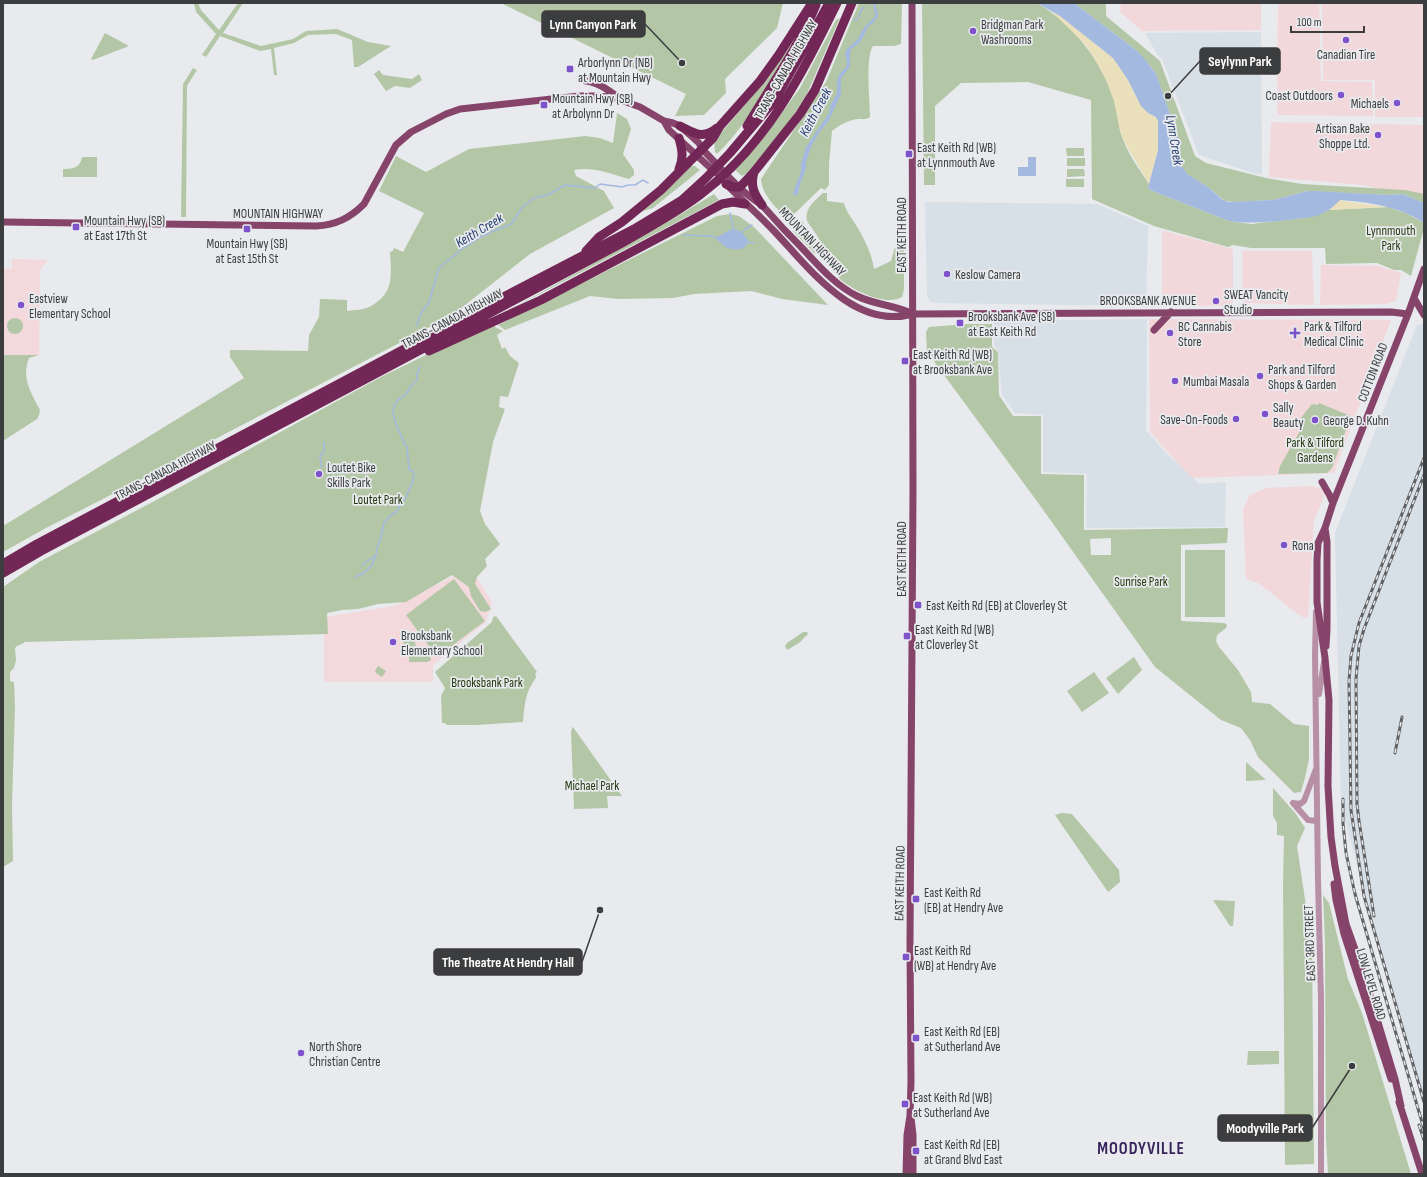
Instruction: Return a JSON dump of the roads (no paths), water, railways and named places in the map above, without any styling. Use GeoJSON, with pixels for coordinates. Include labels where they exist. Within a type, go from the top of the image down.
{"type":"FeatureCollection","features":[{"type":"Feature","properties":{"kind":"highway"},"geometry":{"type":"LineString","coordinates":[[580,257],[599,237],[622,222],[644,204],[713,138],[720,126],[760,81],[812,3]]}},
{"type":"Feature","properties":{"kind":"highway"},"geometry":{"type":"LineString","coordinates":[[734,148],[788,61],[809,22],[817,3]]}},
{"type":"Feature","properties":{"kind":"highway"},"geometry":{"type":"LineString","coordinates":[[734,148],[774,102],[829,3]]}},
{"type":"Feature","properties":{"kind":"highway","name":"TRANS-CANADA HIGHWAY"},"geometry":{"type":"LineString","coordinates":[[3,574],[40,551],[671,216],[701,194],[730,169],[770,124],[800,75],[838,3]]}},
{"type":"Feature","properties":{"kind":"highway"},"geometry":{"type":"LineString","coordinates":[[729,181],[733,187],[740,187],[754,172],[800,114],[815,90],[852,3]]}},
{"type":"Feature","properties":{"kind":"highway"},"geometry":{"type":"LineString","coordinates":[[680,126],[692,132],[702,134],[712,132],[720,126]]}},
{"type":"Feature","properties":{"kind":"highway"},"geometry":{"type":"LineString","coordinates":[[678,172],[683,162],[679,138]]}},
{"type":"Feature","properties":{"kind":"highway","name":"TRANS-CANADA HIGHWAY"},"geometry":{"type":"LineString","coordinates":[[3,564],[37,544],[652,219],[682,200],[706,178],[734,148]]}},
{"type":"Feature","properties":{"kind":"highway"},"geometry":{"type":"LineString","coordinates":[[754,172],[752,187],[762,206]]}},
{"type":"Feature","properties":{"kind":"highway"},"geometry":{"type":"LineString","coordinates":[[389,366],[411,359],[541,300],[722,204],[733,202],[745,204]]}},
{"type":"Feature","properties":{"kind":"main road","name":"EAST KEITH ROAD"},"geometry":{"type":"LineString","coordinates":[[906,1174],[907,1135],[910,1116],[913,612],[912,3]]}},
{"type":"Feature","properties":{"kind":"main road"},"geometry":{"type":"LineString","coordinates":[[586,81],[592,81],[610,91],[621,100]]}},
{"type":"Feature","properties":{"kind":"main road","name":"MOUNTAIN HIGHWAY"},"geometry":{"type":"LineString","coordinates":[[3,222],[308,226],[331,225],[347,218],[364,204],[396,144],[411,132],[453,111],[579,96],[603,96],[621,100],[640,107],[664,121],[673,122],[680,126],[698,143],[699,152]]}},
{"type":"Feature","properties":{"kind":"main road","name":"MOUNTAIN HIGHWAY"},"geometry":{"type":"LineString","coordinates":[[664,121],[669,130],[699,152],[729,181],[745,204],[762,218],[821,282],[836,295],[852,305],[868,312],[884,316],[901,317],[913,314]]}},
{"type":"Feature","properties":{"kind":"main road","name":"MOUNTAIN HIGHWAY"},"geometry":{"type":"LineString","coordinates":[[740,187],[762,206],[825,274],[840,286],[867,301],[880,305],[901,308],[913,314]]}},
{"type":"Feature","properties":{"kind":"main road","name":"COTTON ROAD"},"geometry":{"type":"LineString","coordinates":[[1325,658],[1318,602],[1318,543],[1408,314],[1424,269]]}},
{"type":"Feature","properties":{"kind":"main road"},"geometry":{"type":"LineString","coordinates":[[1414,298],[1424,315]]}},
{"type":"Feature","properties":{"kind":"main road","name":"BROOKSBANK AVENUE"},"geometry":{"type":"LineString","coordinates":[[913,314],[1171,312],[1391,312],[1408,314]]}},
{"type":"Feature","properties":{"kind":"main road"},"geometry":{"type":"LineString","coordinates":[[1154,330],[1171,312]]}},
{"type":"Feature","properties":{"kind":"main road"},"geometry":{"type":"LineString","coordinates":[[1322,482],[1333,502]]}},
{"type":"Feature","properties":{"kind":"main road","name":"COTTON ROAD"},"geometry":{"type":"LineString","coordinates":[[1325,528],[1328,542],[1327,629],[1325,658]]}},
{"type":"Feature","properties":{"kind":"main road","name":"LOW LEVEL ROAD"},"geometry":{"type":"LineString","coordinates":[[1325,658],[1329,706],[1328,813],[1335,866],[1334,882],[1336,900],[1344,934],[1373,1028],[1401,1106],[1422,1174]]}},
{"type":"Feature","properties":{"kind":"main road","name":"EAST KEITH ROAD"},"geometry":{"type":"LineString","coordinates":[[910,1116],[913,1135],[913,1174]]}},
{"type":"Feature","properties":{"kind":"street","name":"EAST 3RD STREET"},"geometry":{"type":"LineString","coordinates":[[1318,602],[1316,613],[1315,655],[1321,999],[1321,1174]]}},
{"type":"Feature","properties":{"kind":"street","name":"EAST 3RD STREET"},"geometry":{"type":"LineString","coordinates":[[1317,712],[1325,658]]}},
{"type":"Feature","properties":{"kind":"street"},"geometry":{"type":"LineString","coordinates":[[1317,766],[1304,801],[1300,804],[1293,803],[1308,820],[1318,821]]}},
{"type":"Feature","properties":{"kind":"water"},"geometry":{"type":"Polygon","coordinates":[[[873,3],[875,3],[878,14],[877,18],[868,26],[859,43],[851,49],[850,66],[841,79],[841,94],[828,122],[820,131],[811,147],[798,194],[795,196],[793,193],[801,172],[801,164],[806,147],[829,113],[830,106],[837,93],[837,82],[839,75],[846,67],[847,63],[845,54],[847,49],[858,39],[865,26],[874,18],[875,14],[873,3]]]}},
{"type":"Feature","properties":{"kind":"water","name":"Lynn Creek"},"geometry":{"type":"Polygon","coordinates":[[[1037,3],[1074,3],[1136,50],[1144,58],[1156,74],[1177,134],[1181,165],[1187,174],[1208,187],[1223,200],[1229,202],[1273,200],[1307,191],[1387,195],[1403,194],[1424,203],[1424,223],[1395,209],[1362,202],[1340,200],[1328,210],[1311,217],[1259,222],[1229,221],[1150,190],[1148,188],[1158,150],[1158,121],[1156,117],[1148,113],[1141,106],[1128,80],[1113,58],[1060,16],[1037,3]]]}},
{"type":"Feature","properties":{"kind":"water"},"geometry":{"type":"Polygon","coordinates":[[[1028,157],[1036,157],[1036,176],[1018,176],[1018,167],[1028,167],[1028,157]]]}},
{"type":"Feature","properties":{"kind":"water"},"geometry":{"type":"Polygon","coordinates":[[[732,229],[739,231],[748,239],[743,248],[727,248],[716,239],[732,229]]]}},
{"type":"Feature","properties":{"kind":"waterway"},"geometry":{"type":"LineString","coordinates":[[854,19],[858,19],[861,10],[864,7]]}},
{"type":"Feature","properties":{"kind":"waterway","name":"Keith Creek"},"geometry":{"type":"LineString","coordinates":[[417,325],[421,313],[429,302],[439,268],[463,248],[484,235],[511,224],[522,208],[534,198],[548,195],[565,185],[595,188],[600,184],[622,187],[635,185],[643,180],[648,183]]}},
{"type":"Feature","properties":{"kind":"waterway"},"geometry":{"type":"LineString","coordinates":[[730,213],[734,231]]}},
{"type":"Feature","properties":{"kind":"waterway"},"geometry":{"type":"LineString","coordinates":[[741,233],[752,225]]}},
{"type":"Feature","properties":{"kind":"waterway"},"geometry":{"type":"LineString","coordinates":[[683,235],[711,236],[718,238]]}},
{"type":"Feature","properties":{"kind":"waterway"},"geometry":{"type":"LineString","coordinates":[[748,242],[754,243]]}},
{"type":"Feature","properties":{"kind":"waterway","name":"Keith Creek"},"geometry":{"type":"LineString","coordinates":[[355,577],[364,573],[372,565],[384,523],[391,515],[395,513],[404,501],[413,481],[414,472],[409,469],[407,447],[395,422],[393,411],[397,401],[405,395],[417,380],[417,374],[420,366]]}},
{"type":"Feature","properties":{"kind":"waterway"},"geometry":{"type":"LineString","coordinates":[[324,442],[324,450]]}},
{"type":"Feature","properties":{"kind":"waterway"},"geometry":{"type":"LineString","coordinates":[[321,467],[320,456],[324,452]]}},
{"type":"Feature","properties":{"kind":"waterway"},"geometry":{"type":"LineString","coordinates":[[362,565],[375,556]]}},
{"type":"Feature","properties":{"kind":"railway"},"geometry":{"type":"LineString","coordinates":[[1424,458],[1359,623],[1351,656],[1349,681],[1351,810],[1364,896],[1424,1102]]}},
{"type":"Feature","properties":{"kind":"railway"},"geometry":{"type":"LineString","coordinates":[[1374,916],[1357,804],[1356,679],[1359,646],[1364,629],[1424,475]]}},
{"type":"Feature","properties":{"kind":"railway"},"geometry":{"type":"LineString","coordinates":[[1395,753],[1402,717]]}},
{"type":"Feature","properties":{"kind":"railway"},"geometry":{"type":"LineString","coordinates":[[1343,799],[1343,823],[1346,853],[1355,894],[1424,1129]]}},
{"type":"Feature","properties":{"kind":"railway"},"geometry":{"type":"LineString","coordinates":[[1419,1125],[1424,1140]]}},
{"type":"Feature","properties":{"kind":"place","name":"Bridgman Park Washrooms"},"geometry":{"type":"Point","coordinates":[973,31]}},
{"type":"Feature","properties":{"kind":"place","name":"Canadian Tire"},"geometry":{"type":"Point","coordinates":[1346,40]}},
{"type":"Feature","properties":{"kind":"place","name":"Lynn Canyon Park"},"geometry":{"type":"Point","coordinates":[682,63]}},
{"type":"Feature","properties":{"kind":"place","name":"Arborlynn Dr (NB) at Mountain Hwy"},"geometry":{"type":"Point","coordinates":[570,69]}},
{"type":"Feature","properties":{"kind":"place","name":"Coast Outdoors"},"geometry":{"type":"Point","coordinates":[1341,95]}},
{"type":"Feature","properties":{"kind":"place","name":"Seylynn Park"},"geometry":{"type":"Point","coordinates":[1168,96]}},
{"type":"Feature","properties":{"kind":"place","name":"Michaels"},"geometry":{"type":"Point","coordinates":[1397,103]}},
{"type":"Feature","properties":{"kind":"place","name":"Mountain Hwy (SB) at Arbolynn Dr"},"geometry":{"type":"Point","coordinates":[544,105]}},
{"type":"Feature","properties":{"kind":"place","name":"Artisan Bake Shoppe Ltd."},"geometry":{"type":"Point","coordinates":[1378,135]}},
{"type":"Feature","properties":{"kind":"place","name":"East Keith Rd (WB) at Lynnmouth Ave"},"geometry":{"type":"Point","coordinates":[909,154]}},
{"type":"Feature","properties":{"kind":"place","name":"Mountain Hwy (SB) at East 17th St"},"geometry":{"type":"Point","coordinates":[76,227]}},
{"type":"Feature","properties":{"kind":"place","name":"Mountain Hwy (SB) at East 15th St"},"geometry":{"type":"Point","coordinates":[247,229]}},
{"type":"Feature","properties":{"kind":"place","name":"Keslow Camera"},"geometry":{"type":"Point","coordinates":[947,274]}},
{"type":"Feature","properties":{"kind":"place","name":"SWEAT Vancity Studio"},"geometry":{"type":"Point","coordinates":[1216,301]}},
{"type":"Feature","properties":{"kind":"place","name":"Eastview Elementary School"},"geometry":{"type":"Point","coordinates":[21,305]}},
{"type":"Feature","properties":{"kind":"place","name":"Brooksbank Ave (SB) at East Keith Rd"},"geometry":{"type":"Point","coordinates":[960,323]}},
{"type":"Feature","properties":{"kind":"place","name":"BC Cannabis Store"},"geometry":{"type":"Point","coordinates":[1170,333]}},
{"type":"Feature","properties":{"kind":"place","name":"Park & Tilford Medical Clinic"},"geometry":{"type":"Point","coordinates":[1295,333]}},
{"type":"Feature","properties":{"kind":"place","name":"East Keith Rd (WB) at Brooksbank Ave"},"geometry":{"type":"Point","coordinates":[905,361]}},
{"type":"Feature","properties":{"kind":"place","name":"Park and Tilford Shops & Garden"},"geometry":{"type":"Point","coordinates":[1260,376]}},
{"type":"Feature","properties":{"kind":"place","name":"Mumbai Masala"},"geometry":{"type":"Point","coordinates":[1175,381]}},
{"type":"Feature","properties":{"kind":"place","name":"Sally Beauty"},"geometry":{"type":"Point","coordinates":[1265,414]}},
{"type":"Feature","properties":{"kind":"place","name":"Save-On-Foods"},"geometry":{"type":"Point","coordinates":[1236,419]}},
{"type":"Feature","properties":{"kind":"place","name":"George D. Kuhn"},"geometry":{"type":"Point","coordinates":[1315,420]}},
{"type":"Feature","properties":{"kind":"place","name":"Loutet Bike Skills Park"},"geometry":{"type":"Point","coordinates":[319,474]}},
{"type":"Feature","properties":{"kind":"place","name":"Rona"},"geometry":{"type":"Point","coordinates":[1284,545]}},
{"type":"Feature","properties":{"kind":"place","name":"East Keith Rd (EB) at Cloverley St"},"geometry":{"type":"Point","coordinates":[918,605]}},
{"type":"Feature","properties":{"kind":"place","name":"East Keith Rd (WB) at Cloverley St"},"geometry":{"type":"Point","coordinates":[907,636]}},
{"type":"Feature","properties":{"kind":"place","name":"Brooksbank Elementary School"},"geometry":{"type":"Point","coordinates":[393,642]}},
{"type":"Feature","properties":{"kind":"place","name":"East Keith Rd (EB) at Hendry Ave"},"geometry":{"type":"Point","coordinates":[916,899]}},
{"type":"Feature","properties":{"kind":"place","name":"The Theatre At Hendry Hall"},"geometry":{"type":"Point","coordinates":[600,910]}},
{"type":"Feature","properties":{"kind":"place","name":"East Keith Rd (WB) at Hendry Ave"},"geometry":{"type":"Point","coordinates":[906,957]}},
{"type":"Feature","properties":{"kind":"place","name":"East Keith Rd (EB) at Sutherland Ave"},"geometry":{"type":"Point","coordinates":[916,1038]}},
{"type":"Feature","properties":{"kind":"place","name":"North Shore Christian Centre"},"geometry":{"type":"Point","coordinates":[301,1053]}},
{"type":"Feature","properties":{"kind":"place","name":"Moodyville Park"},"geometry":{"type":"Point","coordinates":[1352,1066]}},
{"type":"Feature","properties":{"kind":"place","name":"East Keith Rd (WB) at Sutherland Ave"},"geometry":{"type":"Point","coordinates":[905,1104]}},
{"type":"Feature","properties":{"kind":"place","name":"East Keith Rd (EB) at Grand Blvd East"},"geometry":{"type":"Point","coordinates":[916,1151]}},
{"type":"Feature","properties":{"kind":"district","name":"MOODYVILLE"},"geometry":{"type":"Point","coordinates":[1141,1148]}},
{"type":"Feature","properties":{"kind":"park label","name":"Lynnmouth Park"},"geometry":{"type":"Point","coordinates":[1391,238]}},
{"type":"Feature","properties":{"kind":"park label","name":"Park & Tilford Gardens"},"geometry":{"type":"Point","coordinates":[1315,450]}},
{"type":"Feature","properties":{"kind":"park label","name":"Loutet Park"},"geometry":{"type":"Point","coordinates":[378,499]}},
{"type":"Feature","properties":{"kind":"park label","name":"Sunrise Park"},"geometry":{"type":"Point","coordinates":[1141,581]}},
{"type":"Feature","properties":{"kind":"park label","name":"Brooksbank Park"},"geometry":{"type":"Point","coordinates":[487,682]}},
{"type":"Feature","properties":{"kind":"park label","name":"Michael Park"},"geometry":{"type":"Point","coordinates":[592,785]}}]}
